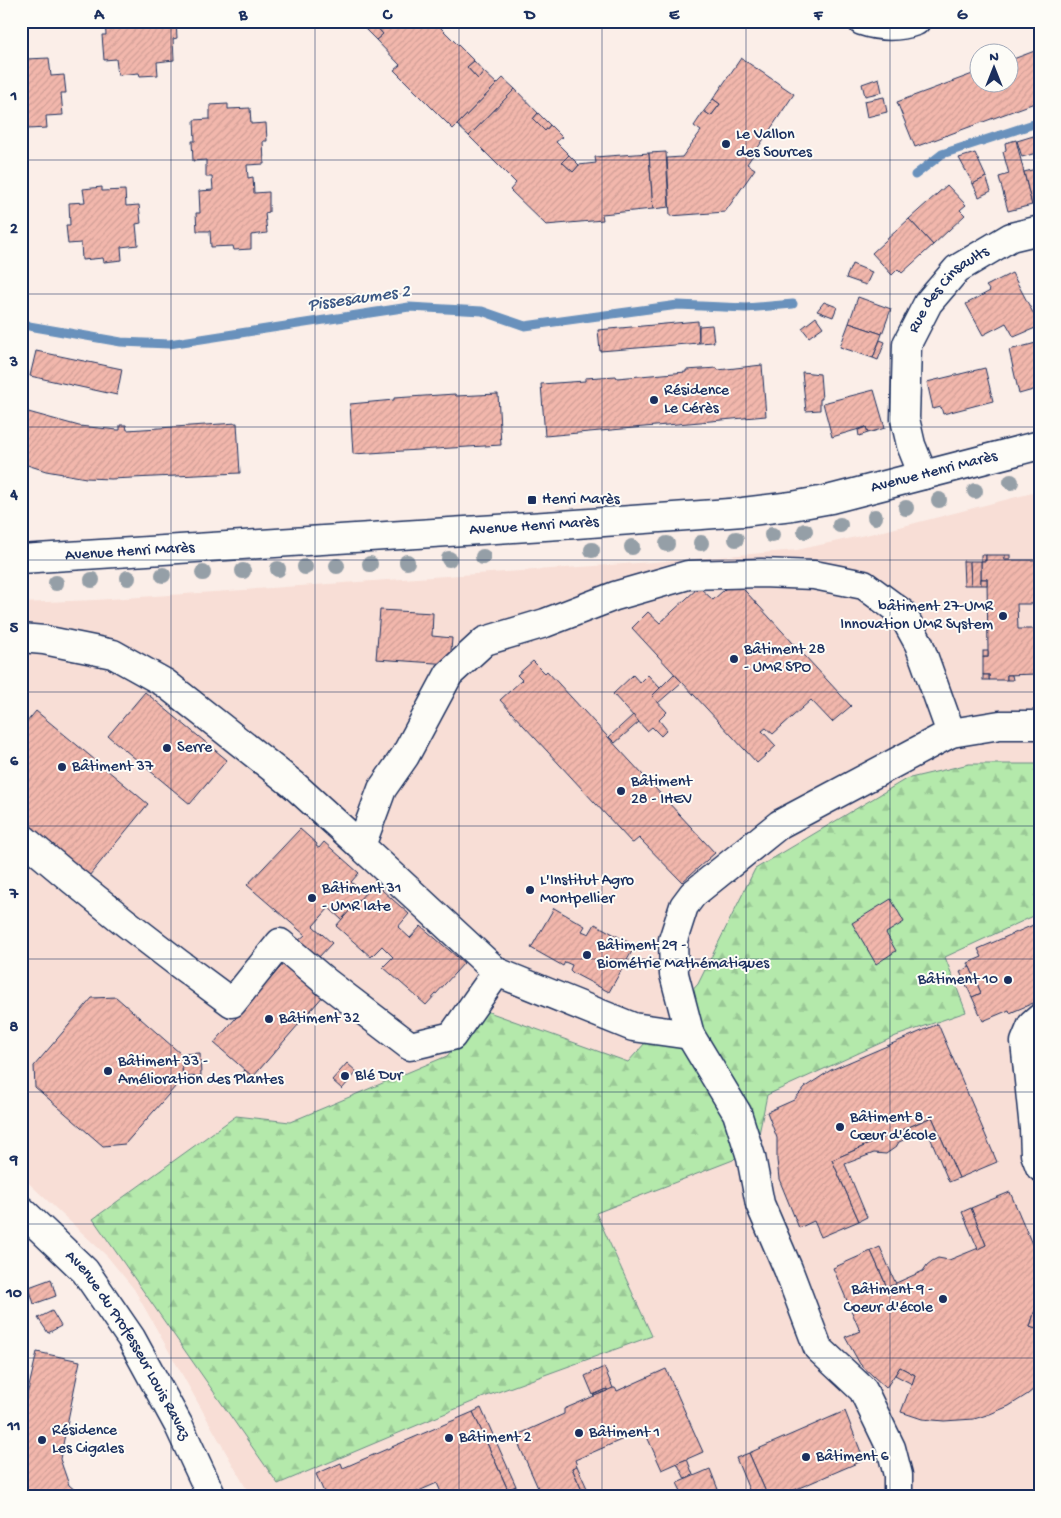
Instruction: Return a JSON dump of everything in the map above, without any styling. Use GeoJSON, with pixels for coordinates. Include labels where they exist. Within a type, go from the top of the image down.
{"type":"FeatureCollection","features":[{"type":"Feature","properties":{"kind":"main road"},"geometry":{"type":"LineString","coordinates":[[862,21],[878,26],[905,25],[916,21]]}},
{"type":"Feature","properties":{"kind":"main road","name":"Rue des Cinsaults"},"geometry":{"type":"LineString","coordinates":[[923,475],[911,445],[905,419],[907,344],[928,303],[957,269],[1011,238],[1040,230]]}},
{"type":"Feature","properties":{"kind":"main road","name":"Avenue Henri Marès"},"geometry":{"type":"LineString","coordinates":[[21,558],[744,512],[832,499],[1040,445]]}},
{"type":"Feature","properties":{"kind":"main road"},"geometry":{"type":"LineString","coordinates":[[361,846],[382,789],[405,756],[449,674],[485,641],[545,623],[615,596],[688,575],[761,573],[805,575],[864,585],[902,614],[919,644],[951,733]]}},
{"type":"Feature","properties":{"kind":"main road"},"geometry":{"type":"LineString","coordinates":[[21,638],[44,640],[113,654],[165,683],[294,784],[497,972],[633,1027],[690,1034]]}},
{"type":"Feature","properties":{"kind":"main road"},"geometry":{"type":"LineString","coordinates":[[898,1497],[898,1475],[891,1448],[863,1390],[818,1348],[788,1269],[760,1204],[750,1157],[737,1114],[690,1034],[674,974],[673,940],[684,906],[694,894],[780,824],[951,733],[1000,725],[1040,725]]}},
{"type":"Feature","properties":{"kind":"main road"},"geometry":{"type":"LineString","coordinates":[[21,837],[112,913],[174,961],[232,1002],[280,943],[326,982],[410,1046],[452,1036],[497,972]]}},
{"type":"Feature","properties":{"kind":"main road"},"geometry":{"type":"LineString","coordinates":[[1040,1018],[1032,1025],[1025,1042],[1035,1154],[1040,1167]]}},
{"type":"Feature","properties":{"kind":"main road","name":"Avenue du Professeur Louis Ravaz"},"geometry":{"type":"LineString","coordinates":[[21,1210],[85,1271],[131,1338],[178,1426],[212,1497]]}},
{"type":"Feature","properties":{"kind":"shaded area","name":"L'Institut Agro Montpellier"},"geometry":{"type":"Polygon","coordinates":[[[1040,491],[1040,1497],[251,1497],[134,1289],[107,1256],[21,1176],[21,603],[95,600],[683,560],[797,550],[888,530],[1040,491]]]}},
{"type":"Feature","properties":{"kind":"green space"},"geometry":{"type":"Polygon","coordinates":[[[969,764],[1040,764],[1040,913],[945,957],[966,1012],[896,1036],[767,1095],[759,1134],[733,1160],[596,1213],[652,1336],[484,1397],[278,1484],[93,1219],[236,1116],[290,1122],[447,1056],[486,1011],[628,1062],[698,984],[755,869],[906,779],[969,764]]]}},
{"type":"Feature","properties":{"kind":"building"},"geometry":{"type":"Polygon","coordinates":[[[105,21],[176,21],[177,38],[173,39],[174,60],[157,62],[158,75],[140,76],[139,73],[118,75],[116,59],[104,60],[102,35],[106,35],[105,21]]]}},
{"type":"Feature","properties":{"kind":"building"},"geometry":{"type":"Polygon","coordinates":[[[358,21],[442,21],[438,25],[474,61],[467,67],[478,79],[484,72],[497,84],[453,129],[394,70],[400,65],[376,40],[383,34],[372,22],[365,29],[358,21]]]}},
{"type":"Feature","properties":{"kind":"building"},"geometry":{"type":"Polygon","coordinates":[[[372,22],[383,34],[376,40],[365,29],[372,22]]]}},
{"type":"Feature","properties":{"kind":"building"},"geometry":{"type":"Polygon","coordinates":[[[1040,49],[1040,101],[915,147],[897,102],[968,76],[968,92],[1018,92],[1018,57],[1040,49]]]}},
{"type":"Feature","properties":{"kind":"building"},"geometry":{"type":"Polygon","coordinates":[[[21,56],[26,56],[26,59],[49,58],[51,76],[64,75],[66,93],[61,93],[63,115],[46,116],[47,128],[28,129],[28,126],[21,126],[21,56]]]}},
{"type":"Feature","properties":{"kind":"building","name":"Le Vallon des Sources"},"geometry":{"type":"Polygon","coordinates":[[[741,58],[794,94],[747,164],[755,169],[725,212],[670,216],[667,158],[682,157],[701,131],[694,126],[704,111],[711,116],[720,104],[713,99],[741,58]]]}},
{"type":"Feature","properties":{"kind":"building"},"geometry":{"type":"Polygon","coordinates":[[[474,61],[484,72],[478,79],[467,67],[474,61]]]}},
{"type":"Feature","properties":{"kind":"building"},"geometry":{"type":"Polygon","coordinates":[[[503,78],[515,89],[469,136],[457,125],[503,78]]]}},
{"type":"Feature","properties":{"kind":"building"},"geometry":{"type":"Polygon","coordinates":[[[879,78],[882,92],[865,96],[862,84],[879,78]]]}},
{"type":"Feature","properties":{"kind":"building"},"geometry":{"type":"Polygon","coordinates":[[[515,89],[538,113],[533,119],[545,131],[550,125],[562,137],[556,142],[569,155],[562,162],[573,172],[579,165],[596,163],[595,157],[649,153],[653,209],[602,214],[603,220],[546,225],[510,190],[516,183],[469,136],[515,89]]]}},
{"type":"Feature","properties":{"kind":"building"},"geometry":{"type":"Polygon","coordinates":[[[884,97],[887,112],[867,117],[864,101],[884,97]]]}},
{"type":"Feature","properties":{"kind":"building"},"geometry":{"type":"Polygon","coordinates":[[[713,99],[720,104],[711,116],[704,111],[713,99]]]}},
{"type":"Feature","properties":{"kind":"building"},"geometry":{"type":"Polygon","coordinates":[[[228,104],[228,109],[250,108],[251,124],[266,123],[267,141],[263,141],[264,164],[247,165],[248,178],[253,177],[254,193],[269,192],[269,212],[265,213],[267,233],[251,235],[251,249],[234,250],[233,246],[211,247],[210,231],[197,231],[196,213],[200,213],[199,191],[213,190],[212,177],[206,177],[206,160],[193,161],[192,141],[195,141],[194,120],[210,119],[210,105],[228,104]]]}},
{"type":"Feature","properties":{"kind":"building"},"geometry":{"type":"Polygon","coordinates":[[[538,113],[550,125],[545,131],[533,119],[538,113]]]}},
{"type":"Feature","properties":{"kind":"building"},"geometry":{"type":"Polygon","coordinates":[[[1040,134],[1040,152],[1022,157],[1017,141],[1040,134]]]}},
{"type":"Feature","properties":{"kind":"building"},"geometry":{"type":"Polygon","coordinates":[[[1016,140],[1032,205],[1008,211],[999,177],[1009,174],[1003,152],[1006,150],[1005,143],[1016,140]]]}},
{"type":"Feature","properties":{"kind":"building"},"geometry":{"type":"Polygon","coordinates":[[[666,152],[669,207],[653,209],[649,153],[666,152]]]}},
{"type":"Feature","properties":{"kind":"building"},"geometry":{"type":"Polygon","coordinates":[[[975,153],[986,177],[973,184],[959,158],[975,153]]]}},
{"type":"Feature","properties":{"kind":"building"},"geometry":{"type":"Polygon","coordinates":[[[569,155],[579,165],[573,172],[562,162],[569,155]]]}},
{"type":"Feature","properties":{"kind":"building"},"geometry":{"type":"Polygon","coordinates":[[[1040,168],[1040,203],[1032,205],[1024,172],[1040,168]]]}},
{"type":"Feature","properties":{"kind":"building"},"geometry":{"type":"Polygon","coordinates":[[[986,177],[991,191],[979,197],[973,184],[986,177]]]}},
{"type":"Feature","properties":{"kind":"building"},"geometry":{"type":"Polygon","coordinates":[[[947,185],[966,205],[960,210],[965,215],[933,245],[909,219],[947,185]]]}},
{"type":"Feature","properties":{"kind":"building"},"geometry":{"type":"Polygon","coordinates":[[[102,187],[102,191],[125,190],[126,206],[139,205],[141,223],[136,224],[138,245],[121,247],[122,260],[104,262],[103,258],[82,260],[81,243],[68,244],[66,225],[70,225],[69,203],[85,202],[83,189],[102,187]]]}},
{"type":"Feature","properties":{"kind":"building"},"geometry":{"type":"Polygon","coordinates":[[[909,219],[933,245],[902,273],[898,269],[892,275],[872,253],[909,219]]]}},
{"type":"Feature","properties":{"kind":"building"},"geometry":{"type":"Polygon","coordinates":[[[852,264],[872,272],[866,285],[846,278],[852,264]]]}},
{"type":"Feature","properties":{"kind":"building"},"geometry":{"type":"Polygon","coordinates":[[[1012,273],[1040,326],[1014,337],[1006,323],[983,335],[966,304],[990,291],[986,286],[1012,273]]]}},
{"type":"Feature","properties":{"kind":"building"},"geometry":{"type":"Polygon","coordinates":[[[858,297],[891,309],[882,334],[849,323],[858,297]]]}},
{"type":"Feature","properties":{"kind":"building"},"geometry":{"type":"Polygon","coordinates":[[[824,302],[837,307],[833,317],[817,311],[824,302]]]}},
{"type":"Feature","properties":{"kind":"building"},"geometry":{"type":"Polygon","coordinates":[[[816,317],[823,327],[809,337],[802,328],[816,317]]]}},
{"type":"Feature","properties":{"kind":"building"},"geometry":{"type":"Polygon","coordinates":[[[698,321],[699,343],[600,351],[598,330],[698,321]]]}},
{"type":"Feature","properties":{"kind":"building"},"geometry":{"type":"Polygon","coordinates":[[[849,323],[882,334],[873,358],[840,347],[849,323]]]}},
{"type":"Feature","properties":{"kind":"building"},"geometry":{"type":"Polygon","coordinates":[[[712,325],[714,342],[699,343],[699,326],[712,325]]]}},
{"type":"Feature","properties":{"kind":"building"},"geometry":{"type":"Polygon","coordinates":[[[1040,326],[1040,340],[1036,327],[1040,326]]]}},
{"type":"Feature","properties":{"kind":"building"},"geometry":{"type":"Polygon","coordinates":[[[880,340],[885,342],[878,360],[873,358],[880,340]]]}},
{"type":"Feature","properties":{"kind":"building"},"geometry":{"type":"Polygon","coordinates":[[[1040,342],[1040,388],[1019,394],[1009,350],[1040,342]]]}},
{"type":"Feature","properties":{"kind":"building"},"geometry":{"type":"Polygon","coordinates":[[[36,351],[122,369],[117,395],[30,376],[36,351]]]}},
{"type":"Feature","properties":{"kind":"building","name":"Résidence Le Cérès"},"geometry":{"type":"Polygon","coordinates":[[[762,365],[766,416],[545,436],[541,384],[585,381],[585,378],[616,376],[617,378],[686,372],[686,370],[717,368],[718,370],[762,365]]]}},
{"type":"Feature","properties":{"kind":"building"},"geometry":{"type":"Polygon","coordinates":[[[985,368],[993,401],[943,414],[941,407],[933,409],[927,382],[985,368]]]}},
{"type":"Feature","properties":{"kind":"building"},"geometry":{"type":"Polygon","coordinates":[[[802,372],[820,374],[822,399],[820,399],[820,410],[806,411],[802,372]]]}},
{"type":"Feature","properties":{"kind":"building"},"geometry":{"type":"Polygon","coordinates":[[[874,390],[885,428],[868,433],[866,427],[832,437],[823,403],[874,390]]]}},
{"type":"Feature","properties":{"kind":"building"},"geometry":{"type":"Polygon","coordinates":[[[455,394],[456,396],[498,394],[501,445],[353,454],[350,404],[394,400],[394,398],[455,394]]]}},
{"type":"Feature","properties":{"kind":"building"},"geometry":{"type":"Polygon","coordinates":[[[21,410],[79,426],[118,430],[120,430],[120,425],[126,425],[127,430],[237,423],[240,473],[111,479],[86,478],[46,471],[21,463],[21,410]]]}},
{"type":"Feature","properties":{"kind":"building"},"geometry":{"type":"Polygon","coordinates":[[[866,427],[868,433],[859,436],[858,430],[866,427]]]}},
{"type":"Feature","properties":{"kind":"building"},"geometry":{"type":"Polygon","coordinates":[[[981,555],[986,555],[986,561],[981,561],[981,555]]]}},
{"type":"Feature","properties":{"kind":"building","name":"bâtiment 27-UMR Innovation UMR System"},"geometry":{"type":"Polygon","coordinates":[[[986,555],[1005,555],[1005,560],[1040,560],[1040,604],[1017,604],[1018,629],[1040,629],[1040,663],[1035,663],[1036,674],[1007,675],[1007,680],[989,680],[989,675],[983,675],[983,657],[988,657],[987,579],[981,579],[981,561],[986,561],[986,555]]]}},
{"type":"Feature","properties":{"kind":"building"},"geometry":{"type":"Polygon","coordinates":[[[1005,555],[1010,555],[1010,560],[1005,560],[1005,555]]]}},
{"type":"Feature","properties":{"kind":"building"},"geometry":{"type":"Polygon","coordinates":[[[963,561],[970,561],[971,585],[964,585],[963,561]]]}},
{"type":"Feature","properties":{"kind":"building"},"geometry":{"type":"Polygon","coordinates":[[[970,561],[981,561],[981,585],[971,585],[970,561]]]}},
{"type":"Feature","properties":{"kind":"building"},"geometry":{"type":"Polygon","coordinates":[[[981,579],[987,579],[987,585],[981,585],[981,579]]]}},
{"type":"Feature","properties":{"kind":"building","name":"Bâtiment 28 - UMR SPO"},"geometry":{"type":"Polygon","coordinates":[[[735,580],[851,706],[832,722],[811,700],[773,734],[766,728],[762,731],[776,746],[757,763],[632,628],[648,612],[660,623],[699,587],[713,600],[735,580]]]}},
{"type":"Feature","properties":{"kind":"building"},"geometry":{"type":"Polygon","coordinates":[[[380,610],[433,613],[432,636],[452,638],[450,664],[376,659],[380,610]]]}},
{"type":"Feature","properties":{"kind":"building"},"geometry":{"type":"Polygon","coordinates":[[[983,651],[988,651],[988,657],[983,657],[983,651]]]}},
{"type":"Feature","properties":{"kind":"building","name":"Bâtiment 28 - IHEV"},"geometry":{"type":"Polygon","coordinates":[[[533,661],[545,673],[547,671],[715,853],[682,882],[639,838],[633,843],[631,842],[500,700],[522,680],[517,675],[533,661]]]}},
{"type":"Feature","properties":{"kind":"building"},"geometry":{"type":"Polygon","coordinates":[[[674,674],[682,682],[658,703],[652,696],[674,674]]]}},
{"type":"Feature","properties":{"kind":"building"},"geometry":{"type":"Polygon","coordinates":[[[633,675],[640,683],[648,675],[660,688],[652,696],[667,712],[659,720],[667,730],[661,736],[652,727],[647,731],[613,694],[633,675]]]}},
{"type":"Feature","properties":{"kind":"building"},"geometry":{"type":"Polygon","coordinates":[[[983,675],[989,675],[989,680],[983,680],[983,675]]]}},
{"type":"Feature","properties":{"kind":"building"},"geometry":{"type":"Polygon","coordinates":[[[1007,675],[1012,675],[1013,680],[1007,680],[1007,675]]]}},
{"type":"Feature","properties":{"kind":"building","name":"Serre"},"geometry":{"type":"Polygon","coordinates":[[[145,692],[227,760],[190,804],[108,736],[145,692]]]}},
{"type":"Feature","properties":{"kind":"building","name":"Bâtiment 37"},"geometry":{"type":"Polygon","coordinates":[[[36,711],[148,804],[89,876],[21,820],[21,729],[36,711]]]}},
{"type":"Feature","properties":{"kind":"building"},"geometry":{"type":"Polygon","coordinates":[[[633,715],[639,722],[615,743],[609,737],[633,715]]]}},
{"type":"Feature","properties":{"kind":"building","name":"Bâtiment 31 - UMR Iate"},"geometry":{"type":"Polygon","coordinates":[[[300,829],[317,844],[316,846],[319,848],[324,842],[359,873],[351,882],[365,894],[342,920],[329,908],[313,926],[332,943],[318,958],[298,941],[305,935],[247,885],[300,829]]]}},
{"type":"Feature","properties":{"kind":"building","name":"Bâtiment 31 - UMR Iate"},"geometry":{"type":"Polygon","coordinates":[[[374,883],[409,914],[398,927],[410,938],[421,926],[464,963],[426,1005],[383,967],[393,957],[382,946],[371,957],[336,926],[374,883]]]}},
{"type":"Feature","properties":{"kind":"building"},"geometry":{"type":"Polygon","coordinates":[[[891,899],[904,922],[886,933],[896,951],[876,964],[852,923],[891,899]]]}},
{"type":"Feature","properties":{"kind":"building","name":"Bâtiment 29 - Biométrie Mathématiques"},"geometry":{"type":"Polygon","coordinates":[[[554,908],[585,926],[582,931],[589,934],[595,924],[635,946],[609,992],[573,973],[570,970],[572,965],[565,962],[563,966],[531,948],[554,908]]]}},
{"type":"Feature","properties":{"kind":"building","name":"Bâtiment 10"},"geometry":{"type":"Polygon","coordinates":[[[1040,922],[1040,1000],[1010,1013],[1009,1010],[983,1021],[972,997],[981,993],[968,963],[982,957],[978,949],[1040,922]]]}},
{"type":"Feature","properties":{"kind":"building","name":"Bâtiment 32"},"geometry":{"type":"Polygon","coordinates":[[[285,962],[324,995],[253,1077],[214,1043],[285,962]]]}},
{"type":"Feature","properties":{"kind":"building"},"geometry":{"type":"Polygon","coordinates":[[[970,967],[981,993],[972,997],[960,972],[970,967]]]}},
{"type":"Feature","properties":{"kind":"building","name":"Bâtiment 33 - Amélioration des Plantes"},"geometry":{"type":"Polygon","coordinates":[[[116,997],[181,1054],[183,1078],[125,1144],[103,1146],[35,1087],[34,1066],[92,998],[116,997]]]}},
{"type":"Feature","properties":{"kind":"building","name":"Bâtiment 8 - Cœur d'école"},"geometry":{"type":"Polygon","coordinates":[[[938,1024],[997,1162],[959,1178],[932,1117],[832,1160],[859,1221],[821,1237],[814,1221],[799,1228],[779,1179],[777,1138],[767,1112],[794,1100],[805,1087],[831,1070],[938,1024]]]}},
{"type":"Feature","properties":{"kind":"building","name":"Bâtiment 33 - Amélioration des Plantes"},"geometry":{"type":"Polygon","coordinates":[[[200,1053],[201,1076],[183,1077],[181,1054],[200,1053]]]}},
{"type":"Feature","properties":{"kind":"building","name":"Blé Dur"},"geometry":{"type":"Polygon","coordinates":[[[347,1063],[357,1072],[342,1089],[332,1080],[347,1063]]]}},
{"type":"Feature","properties":{"kind":"building"},"geometry":{"type":"Polygon","coordinates":[[[245,1070],[253,1077],[249,1081],[241,1075],[245,1070]]]}},
{"type":"Feature","properties":{"kind":"building"},"geometry":{"type":"Polygon","coordinates":[[[932,1117],[959,1178],[949,1182],[927,1130],[899,1142],[896,1147],[886,1154],[874,1153],[845,1164],[867,1217],[859,1221],[832,1160],[932,1117]]]}},
{"type":"Feature","properties":{"kind":"building","name":"Bâtiment 9 - Coeur d'école"},"geometry":{"type":"Polygon","coordinates":[[[1010,1192],[1040,1263],[1040,1311],[1035,1310],[1030,1327],[1040,1330],[1040,1384],[1009,1406],[974,1419],[944,1421],[922,1419],[901,1412],[915,1375],[900,1367],[886,1388],[860,1364],[845,1337],[860,1331],[833,1268],[871,1251],[887,1287],[923,1271],[927,1265],[938,1258],[949,1260],[986,1245],[971,1208],[1010,1192]]]}},
{"type":"Feature","properties":{"kind":"building"},"geometry":{"type":"Polygon","coordinates":[[[971,1208],[986,1245],[978,1249],[962,1212],[971,1208]]]}},
{"type":"Feature","properties":{"kind":"building"},"geometry":{"type":"Polygon","coordinates":[[[880,1247],[896,1284],[887,1287],[871,1251],[880,1247]]]}},
{"type":"Feature","properties":{"kind":"building"},"geometry":{"type":"Polygon","coordinates":[[[51,1279],[56,1296],[34,1304],[29,1287],[51,1279]]]}},
{"type":"Feature","properties":{"kind":"building"},"geometry":{"type":"Polygon","coordinates":[[[1035,1310],[1040,1311],[1039,1330],[1030,1327],[1035,1310]]]}},
{"type":"Feature","properties":{"kind":"building"},"geometry":{"type":"Polygon","coordinates":[[[52,1311],[61,1326],[48,1333],[38,1318],[52,1311]]]}},
{"type":"Feature","properties":{"kind":"building","name":"Résidence Les Cigales"},"geometry":{"type":"Polygon","coordinates":[[[37,1352],[80,1361],[60,1459],[69,1485],[83,1497],[21,1497],[21,1421],[37,1352]]]}},
{"type":"Feature","properties":{"kind":"building"},"geometry":{"type":"Polygon","coordinates":[[[604,1367],[613,1388],[593,1395],[585,1376],[604,1367]]]}},
{"type":"Feature","properties":{"kind":"building"},"geometry":{"type":"Polygon","coordinates":[[[900,1367],[915,1375],[912,1384],[895,1375],[900,1367]]]}},
{"type":"Feature","properties":{"kind":"building","name":"Bâtiment 1"},"geometry":{"type":"Polygon","coordinates":[[[666,1369],[703,1452],[662,1470],[644,1430],[575,1460],[577,1466],[572,1468],[585,1497],[542,1497],[515,1436],[564,1414],[564,1409],[613,1388],[617,1391],[666,1369]]]}},
{"type":"Feature","properties":{"kind":"building"},"geometry":{"type":"Polygon","coordinates":[[[607,1389],[607,1391],[593,1395],[607,1389]]]}},
{"type":"Feature","properties":{"kind":"building"},"geometry":{"type":"Polygon","coordinates":[[[481,1408],[516,1486],[508,1490],[473,1412],[481,1408]]]}},
{"type":"Feature","properties":{"kind":"building","name":"Bâtiment 6"},"geometry":{"type":"Polygon","coordinates":[[[845,1411],[864,1460],[778,1497],[768,1497],[749,1453],[845,1411]]]}},
{"type":"Feature","properties":{"kind":"building","name":"Bâtiment 2"},"geometry":{"type":"Polygon","coordinates":[[[473,1412],[511,1497],[457,1497],[456,1493],[443,1497],[437,1483],[405,1497],[326,1497],[316,1474],[341,1463],[343,1468],[473,1412]]]}},
{"type":"Feature","properties":{"kind":"building"},"geometry":{"type":"Polygon","coordinates":[[[749,1453],[768,1497],[752,1497],[736,1458],[749,1453]]]}},
{"type":"Feature","properties":{"kind":"building"},"geometry":{"type":"Polygon","coordinates":[[[687,1459],[693,1475],[685,1479],[677,1463],[687,1459]]]}},
{"type":"Feature","properties":{"kind":"building"},"geometry":{"type":"Polygon","coordinates":[[[577,1466],[591,1497],[585,1497],[572,1468],[577,1466]]]}},
{"type":"Feature","properties":{"kind":"building","name":"Bâtiment 1"},"geometry":{"type":"Polygon","coordinates":[[[710,1469],[721,1497],[684,1497],[677,1483],[710,1469]]]}},
{"type":"Feature","properties":{"kind":"building"},"geometry":{"type":"Polygon","coordinates":[[[516,1486],[521,1497],[511,1497],[508,1490],[516,1486]]]}},
{"type":"Feature","properties":{"kind":"waterway","name":"Pissesaumes 2"},"geometry":{"type":"LineString","coordinates":[[915,175],[942,154],[1040,122]]}},
{"type":"Feature","properties":{"kind":"waterway","name":"Pissesaumes 2"},"geometry":{"type":"LineString","coordinates":[[21,320],[29,326],[121,342],[169,344],[409,307],[482,311],[525,326],[678,305],[746,308],[793,304]]}},
{"type":"Feature","properties":{"kind":"place","name":"Le Vallon des Sources"},"geometry":{"type":"Point","coordinates":[726,144]}},
{"type":"Feature","properties":{"kind":"place","name":"Résidence Le Cérès"},"geometry":{"type":"Point","coordinates":[654,400]}},
{"type":"Feature","properties":{"kind":"place","name":"Henri Marès"},"geometry":{"type":"Point","coordinates":[532,500]}},
{"type":"Feature","properties":{"kind":"place","name":"bâtiment 27-UMR Innovation UMR System"},"geometry":{"type":"Point","coordinates":[1003,616]}},
{"type":"Feature","properties":{"kind":"place","name":"Bâtiment 28 - UMR SPO"},"geometry":{"type":"Point","coordinates":[734,659]}},
{"type":"Feature","properties":{"kind":"place","name":"Serre"},"geometry":{"type":"Point","coordinates":[167,748]}},
{"type":"Feature","properties":{"kind":"place","name":"Bâtiment 37"},"geometry":{"type":"Point","coordinates":[62,767]}},
{"type":"Feature","properties":{"kind":"place","name":"Bâtiment 28 - IHEV"},"geometry":{"type":"Point","coordinates":[621,791]}},
{"type":"Feature","properties":{"kind":"place","name":"L'Institut Agro Montpellier"},"geometry":{"type":"Point","coordinates":[530,890]}},
{"type":"Feature","properties":{"kind":"place","name":"Bâtiment 31 - UMR Iate"},"geometry":{"type":"Point","coordinates":[312,898]}},
{"type":"Feature","properties":{"kind":"place","name":"Bâtiment 29 - Biométrie Mathématiques"},"geometry":{"type":"Point","coordinates":[587,955]}},
{"type":"Feature","properties":{"kind":"place","name":"Bâtiment 10"},"geometry":{"type":"Point","coordinates":[1008,980]}},
{"type":"Feature","properties":{"kind":"place","name":"Bâtiment 32"},"geometry":{"type":"Point","coordinates":[269,1019]}},
{"type":"Feature","properties":{"kind":"place","name":"Bâtiment 33 - Amélioration des Plantes"},"geometry":{"type":"Point","coordinates":[108,1071]}},
{"type":"Feature","properties":{"kind":"place","name":"Blé Dur"},"geometry":{"type":"Point","coordinates":[345,1076]}},
{"type":"Feature","properties":{"kind":"place","name":"Bâtiment 8 - Cœur d'école"},"geometry":{"type":"Point","coordinates":[840,1127]}},
{"type":"Feature","properties":{"kind":"place","name":"Bâtiment 9 - Coeur d'école"},"geometry":{"type":"Point","coordinates":[943,1299]}},
{"type":"Feature","properties":{"kind":"place","name":"Bâtiment 1"},"geometry":{"type":"Point","coordinates":[579,1433]}},
{"type":"Feature","properties":{"kind":"place","name":"Bâtiment 2"},"geometry":{"type":"Point","coordinates":[449,1438]}},
{"type":"Feature","properties":{"kind":"place","name":"Résidence Les Cigales"},"geometry":{"type":"Point","coordinates":[42,1440]}},
{"type":"Feature","properties":{"kind":"place","name":"Bâtiment 6"},"geometry":{"type":"Point","coordinates":[806,1457]}}]}
